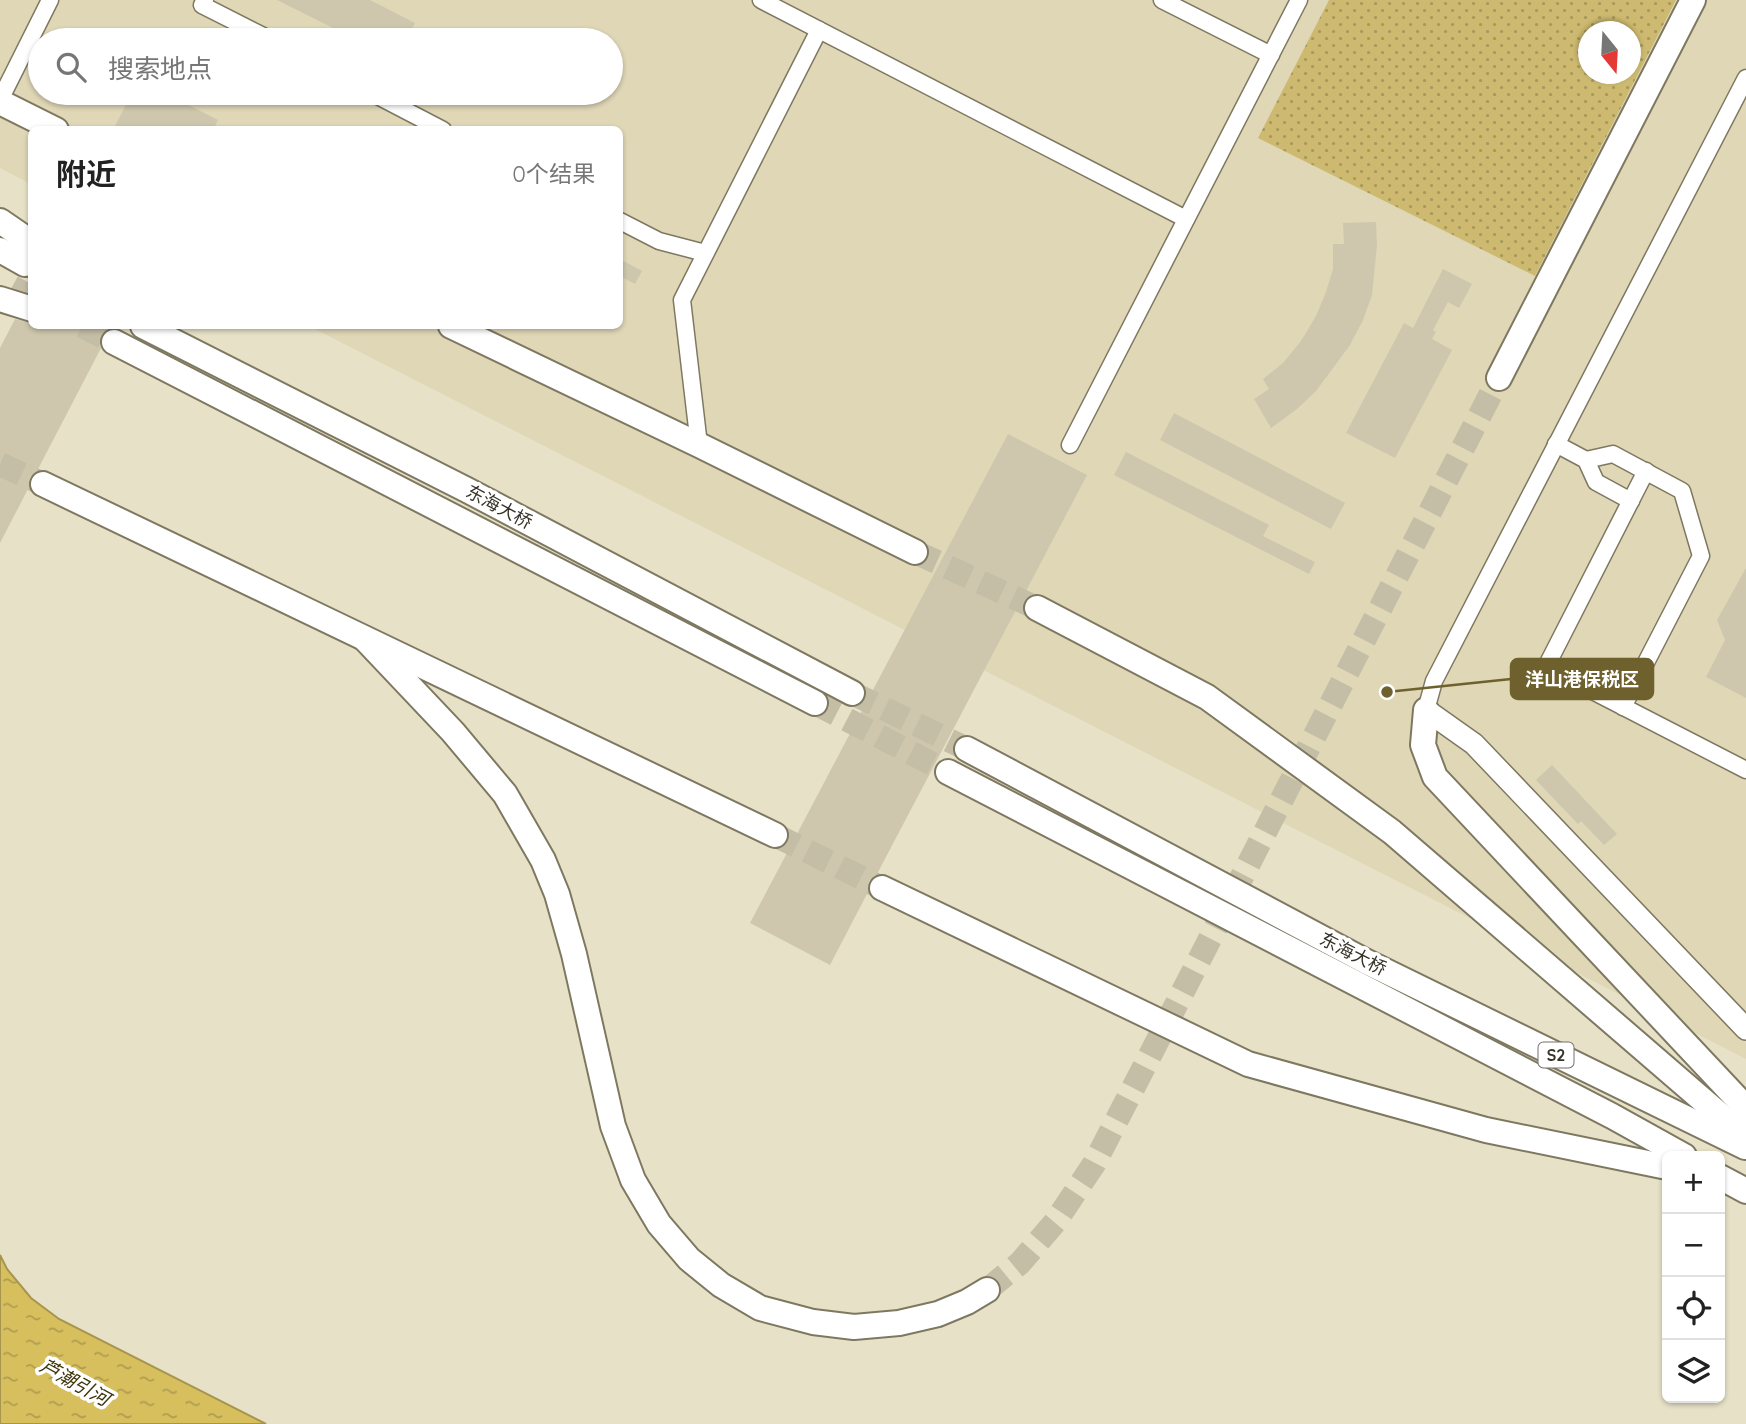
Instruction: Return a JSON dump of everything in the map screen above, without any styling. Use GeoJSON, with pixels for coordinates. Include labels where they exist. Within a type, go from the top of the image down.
{"type":"FeatureCollection","features":[{"type":"Feature","properties":{"kind":"highway"},"geometry":{"type":"LineString","coordinates":[[1500,378],[1693,0]]}},
{"type":"Feature","properties":{"kind":"highway"},"geometry":{"type":"LineString","coordinates":[[0,101],[48,126]]}},
{"type":"Feature","properties":{"kind":"highway"},"geometry":{"type":"LineString","coordinates":[[0,221],[28,253]]}},
{"type":"Feature","properties":{"kind":"highway"},"geometry":{"type":"LineString","coordinates":[[0,250],[28,253]]}},
{"type":"Feature","properties":{"kind":"highway"},"geometry":{"type":"LineString","coordinates":[[4,289],[28,306]]}},
{"type":"Feature","properties":{"kind":"highway","name":"东海大桥"},"geometry":{"type":"LineString","coordinates":[[152,329],[467,490],[852,693]]}},
{"type":"Feature","properties":{"kind":"highway"},"geometry":{"type":"LineString","coordinates":[[457,329],[915,552]]}},
{"type":"Feature","properties":{"kind":"highway","name":"东海大桥"},"geometry":{"type":"LineString","coordinates":[[114,342],[815,703]]}},
{"type":"Feature","properties":{"kind":"highway"},"geometry":{"type":"LineString","coordinates":[[43,484],[775,835]]}},
{"type":"Feature","properties":{"kind":"highway"},"geometry":{"type":"LineString","coordinates":[[1037,608],[1207,697],[1392,832],[1746,1135]]}},
{"type":"Feature","properties":{"kind":"highway"},"geometry":{"type":"LineString","coordinates":[[365,639],[453,732],[505,794],[543,860],[557,894],[574,954],[613,1126],[633,1180],[660,1224],[690,1259],[721,1285],[760,1308],[813,1322],[854,1327],[899,1324],[938,1314],[987,1290]]}},
{"type":"Feature","properties":{"kind":"highway"},"geometry":{"type":"LineString","coordinates":[[1426,710],[1423,745],[1435,777],[1746,1108]]}},
{"type":"Feature","properties":{"kind":"highway","name":"东海大桥"},"geometry":{"type":"LineString","coordinates":[[967,749],[1367,962],[1746,1148]]}},
{"type":"Feature","properties":{"kind":"highway","name":"东海大桥"},"geometry":{"type":"LineString","coordinates":[[948,772],[1675,1151]]}},
{"type":"Feature","properties":{"kind":"highway"},"geometry":{"type":"LineString","coordinates":[[883,888],[1248,1064],[1486,1130],[1662,1166]]}},
{"type":"Feature","properties":{"kind":"highway"},"geometry":{"type":"LineString","coordinates":[[1725,1180],[1746,1191]]}},
{"type":"Feature","properties":{"kind":"main road"},"geometry":{"type":"LineString","coordinates":[[1426,710],[1474,744],[1746,1029]]}},
{"type":"Feature","properties":{"kind":"street"},"geometry":{"type":"LineString","coordinates":[[36,28],[50,0]]}},
{"type":"Feature","properties":{"kind":"street"},"geometry":{"type":"LineString","coordinates":[[205,0],[202,5],[247,28]]}},
{"type":"Feature","properties":{"kind":"street"},"geometry":{"type":"LineString","coordinates":[[761,0],[1186,219]]}},
{"type":"Feature","properties":{"kind":"street"},"geometry":{"type":"LineString","coordinates":[[1162,0],[1271,55]]}},
{"type":"Feature","properties":{"kind":"street"},"geometry":{"type":"LineString","coordinates":[[1070,444],[1299,0]]}},
{"type":"Feature","properties":{"kind":"street"},"geometry":{"type":"LineString","coordinates":[[699,445],[682,300],[819,30]]}},
{"type":"Feature","properties":{"kind":"street"},"geometry":{"type":"LineString","coordinates":[[0,101],[28,44]]}},
{"type":"Feature","properties":{"kind":"street"},"geometry":{"type":"LineString","coordinates":[[1426,710],[1434,681],[1746,78]]}},
{"type":"Feature","properties":{"kind":"street"},"geometry":{"type":"LineString","coordinates":[[395,105],[435,126]]}},
{"type":"Feature","properties":{"kind":"street"},"geometry":{"type":"LineString","coordinates":[[623,223],[659,241],[705,253]]}},
{"type":"Feature","properties":{"kind":"street"},"geometry":{"type":"LineString","coordinates":[[1556,444],[1586,460],[1596,482],[1631,501]]}},
{"type":"Feature","properties":{"kind":"street"},"geometry":{"type":"LineString","coordinates":[[1586,460],[1613,454],[1682,491],[1701,556],[1623,707]]}},
{"type":"Feature","properties":{"kind":"street"},"geometry":{"type":"LineString","coordinates":[[1646,471],[1546,667],[1746,770]]}},
{"type":"Feature","properties":{"kind":"shaded area"},"geometry":{"type":"Polygon","coordinates":[[[0,0],[1746,0],[1746,1059],[315,329],[623,329],[623,126],[28,126],[28,182],[0,168],[0,0]]]}},
{"type":"Feature","properties":{"kind":"shaded area"},"geometry":{"type":"Polygon","coordinates":[[[1329,0],[1676,0],[1641,69],[1641,21],[1578,21],[1578,84],[1633,84],[1535,276],[1258,138],[1329,0]]]}},
{"type":"Feature","properties":{"kind":"water","name":"芦潮引河"},"geometry":{"type":"Polygon","coordinates":[[[0,1255],[7,1269],[31,1298],[59,1319],[266,1424],[0,1424],[0,1255]]]}},
{"type":"Feature","properties":{"kind":"building"},"geometry":{"type":"Polygon","coordinates":[[[277,0],[370,0],[415,23],[412,28],[333,28],[277,0]]]}},
{"type":"Feature","properties":{"kind":"building"},"geometry":{"type":"Polygon","coordinates":[[[126,105],[189,105],[218,120],[215,126],[115,126],[126,105]]]}},
{"type":"Feature","properties":{"kind":"building"},"geometry":{"type":"Polygon","coordinates":[[[1376,222],[1377,245],[1372,295],[1363,320],[1350,345],[1316,391],[1271,428],[1254,399],[1269,389],[1263,379],[1283,363],[1316,316],[1333,269],[1333,244],[1344,244],[1343,223],[1376,222]]]}},
{"type":"Feature","properties":{"kind":"building"},"geometry":{"type":"Polygon","coordinates":[[[623,261],[642,271],[635,284],[623,278],[623,261]]]}},
{"type":"Feature","properties":{"kind":"building"},"geometry":{"type":"Polygon","coordinates":[[[1443,269],[1472,284],[1459,308],[1448,302],[1433,330],[1436,332],[1432,339],[1452,350],[1395,458],[1346,433],[1404,323],[1413,328],[1443,269]]]}},
{"type":"Feature","properties":{"kind":"building"},"geometry":{"type":"Polygon","coordinates":[[[15,319],[28,322],[28,329],[109,329],[101,336],[101,348],[37,471],[30,477],[29,487],[0,543],[0,348],[15,319]]]}},
{"type":"Feature","properties":{"kind":"building"},"geometry":{"type":"Polygon","coordinates":[[[1174,413],[1345,503],[1331,529],[1160,440],[1174,413]]]}},
{"type":"Feature","properties":{"kind":"building"},"geometry":{"type":"Polygon","coordinates":[[[1008,434],[1087,475],[877,874],[869,881],[868,892],[830,965],[750,923],[1008,434]]]}},
{"type":"Feature","properties":{"kind":"building"},"geometry":{"type":"Polygon","coordinates":[[[1126,452],[1269,525],[1263,536],[1315,562],[1309,574],[1114,475],[1126,452]]]}},
{"type":"Feature","properties":{"kind":"building"},"geometry":{"type":"Polygon","coordinates":[[[1746,568],[1746,698],[1706,677],[1725,640],[1717,620],[1746,568]]]}},
{"type":"Feature","properties":{"kind":"building"},"geometry":{"type":"Polygon","coordinates":[[[1552,765],[1617,834],[1604,845],[1581,821],[1578,824],[1536,780],[1552,765]]]}},
{"type":"Feature","properties":{"kind":"tunnel"},"geometry":{"type":"LineString","coordinates":[[12,287],[28,296]]}},
{"type":"Feature","properties":{"kind":"tunnel"},"geometry":{"type":"LineString","coordinates":[[88,329],[114,342]]}},
{"type":"Feature","properties":{"kind":"tunnel"},"geometry":{"type":"LineString","coordinates":[[987,1290],[1020,1263],[1056,1221],[1094,1164],[1499,378]]}},
{"type":"Feature","properties":{"kind":"tunnel"},"geometry":{"type":"LineString","coordinates":[[0,464],[43,484]]}},
{"type":"Feature","properties":{"kind":"tunnel"},"geometry":{"type":"LineString","coordinates":[[915,552],[1037,608]]}},
{"type":"Feature","properties":{"kind":"tunnel"},"geometry":{"type":"LineString","coordinates":[[852,693],[967,749]]}},
{"type":"Feature","properties":{"kind":"tunnel"},"geometry":{"type":"LineString","coordinates":[[815,703],[948,772]]}},
{"type":"Feature","properties":{"kind":"tunnel"},"geometry":{"type":"LineString","coordinates":[[775,835],[882,888]]}},
{"type":"Feature","properties":{"kind":"place","name":"洋山港保税区"},"geometry":{"type":"Point","coordinates":[1387,692]}}]}
